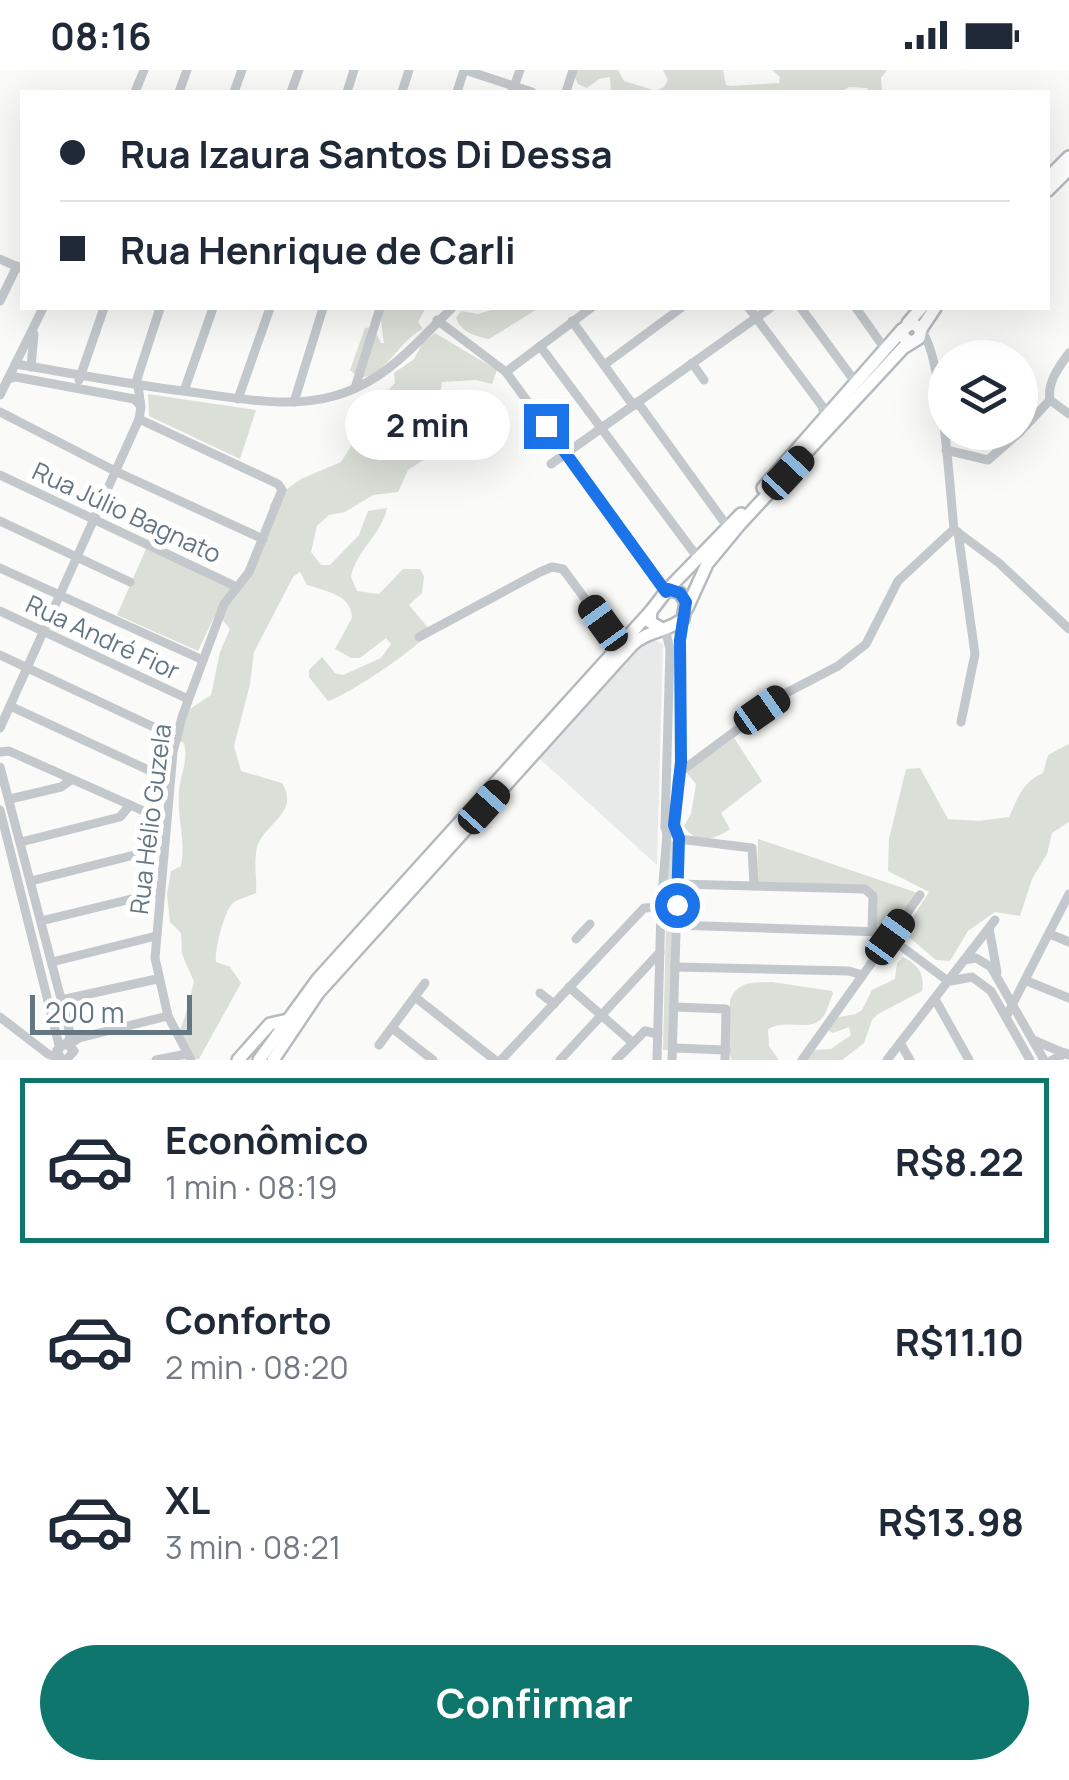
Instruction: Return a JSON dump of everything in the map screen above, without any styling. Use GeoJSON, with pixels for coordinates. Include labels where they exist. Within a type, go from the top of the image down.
{"type":"FeatureCollection","features":[{"type":"Feature","properties":{"kind":"main road"},"geometry":{"type":"LineString","coordinates":[[1050,176],[1069,157]]}},
{"type":"Feature","properties":{"kind":"main road"},"geometry":{"type":"LineString","coordinates":[[1050,188],[1069,169]]}},
{"type":"Feature","properties":{"kind":"main road"},"geometry":{"type":"LineString","coordinates":[[260,1060],[318,979],[667,590],[742,513],[919,310]]}},
{"type":"Feature","properties":{"kind":"main road"},"geometry":{"type":"LineString","coordinates":[[273,1060],[318,993],[487,813],[632,645],[685,613],[708,564],[740,524],[917,336],[934,310]]}},
{"type":"Feature","properties":{"kind":"main road"},"geometry":{"type":"LineString","coordinates":[[905,327],[904,338],[917,336]]}},
{"type":"Feature","properties":{"kind":"main road"},"geometry":{"type":"LineString","coordinates":[[667,590],[680,593],[685,613]]}},
{"type":"Feature","properties":{"kind":"main road"},"geometry":{"type":"LineString","coordinates":[[651,611],[650,622],[663,629]]}},
{"type":"Feature","properties":{"kind":"main road"},"geometry":{"type":"LineString","coordinates":[[238,1060],[270,1024],[288,1020]]}},
{"type":"Feature","properties":{"kind":"street"},"geometry":{"type":"LineString","coordinates":[[465,70],[513,90],[520,70]]}},
{"type":"Feature","properties":{"kind":"street"},"geometry":{"type":"LineString","coordinates":[[0,259],[20,267],[0,302]]}},
{"type":"Feature","properties":{"kind":"street"},"geometry":{"type":"LineString","coordinates":[[0,394],[43,310]]}},
{"type":"Feature","properties":{"kind":"street"},"geometry":{"type":"LineString","coordinates":[[76,387],[103,310]]}},
{"type":"Feature","properties":{"kind":"street"},"geometry":{"type":"LineString","coordinates":[[0,728],[139,418],[140,387],[159,310]]}},
{"type":"Feature","properties":{"kind":"street"},"geometry":{"type":"LineString","coordinates":[[184,391],[212,310]]}},
{"type":"Feature","properties":{"kind":"street"},"geometry":{"type":"LineString","coordinates":[[238,399],[269,310]]}},
{"type":"Feature","properties":{"kind":"street"},"geometry":{"type":"LineString","coordinates":[[294,402],[323,310]]}},
{"type":"Feature","properties":{"kind":"street"},"geometry":{"type":"LineString","coordinates":[[356,388],[379,310]]}},
{"type":"Feature","properties":{"kind":"street"},"geometry":{"type":"LineString","coordinates":[[13,372],[31,366],[140,387],[294,402],[356,388],[398,362],[450,310]]}},
{"type":"Feature","properties":{"kind":"street"},"geometry":{"type":"LineString","coordinates":[[506,372],[588,310]]}},
{"type":"Feature","properties":{"kind":"street"},"geometry":{"type":"LineString","coordinates":[[604,365],[677,310]]}},
{"type":"Feature","properties":{"kind":"street"},"geometry":{"type":"LineString","coordinates":[[751,310],[822,406],[825,419]]}},
{"type":"Feature","properties":{"kind":"street"},"geometry":{"type":"LineString","coordinates":[[551,464],[767,310]]}},
{"type":"Feature","properties":{"kind":"street"},"geometry":{"type":"LineString","coordinates":[[802,310],[856,384]]}},
{"type":"Feature","properties":{"kind":"street"},"geometry":{"type":"LineString","coordinates":[[857,310],[885,349]]}},
{"type":"Feature","properties":{"kind":"street"},"geometry":{"type":"LineString","coordinates":[[437,320],[506,372],[667,590]]}},
{"type":"Feature","properties":{"kind":"street"},"geometry":{"type":"LineString","coordinates":[[572,321],[630,402],[641,407],[727,526]]}},
{"type":"Feature","properties":{"kind":"street"},"geometry":{"type":"LineString","coordinates":[[31,366],[37,322]]}},
{"type":"Feature","properties":{"kind":"street"},"geometry":{"type":"LineString","coordinates":[[917,336],[928,351]]}},
{"type":"Feature","properties":{"kind":"street"},"geometry":{"type":"LineString","coordinates":[[540,346],[698,558]]}},
{"type":"Feature","properties":{"kind":"street"},"geometry":{"type":"LineString","coordinates":[[1038,413],[1050,400],[1051,383],[1069,353]]}},
{"type":"Feature","properties":{"kind":"street"},"geometry":{"type":"LineString","coordinates":[[692,363],[704,380]]}},
{"type":"Feature","properties":{"kind":"street"},"geometry":{"type":"LineString","coordinates":[[13,372],[134,399],[141,407]]}},
{"type":"Feature","properties":{"kind":"street"},"geometry":{"type":"LineString","coordinates":[[115,395],[140,387]]}},
{"type":"Feature","properties":{"kind":"street"},"geometry":{"type":"LineString","coordinates":[[1050,400],[1069,414]]}},
{"type":"Feature","properties":{"kind":"street"},"geometry":{"type":"LineString","coordinates":[[0,412],[117,472],[263,539]]}},
{"type":"Feature","properties":{"kind":"street","name":"Rua Hélio Guzela"},"geometry":{"type":"LineString","coordinates":[[139,418],[278,484],[282,490],[249,572],[224,604],[188,699],[170,780],[156,936],[158,979],[168,1016],[189,1057]]}},
{"type":"Feature","properties":{"kind":"street"},"geometry":{"type":"LineString","coordinates":[[962,722],[975,654],[946,450],[983,460],[1000,450]]}},
{"type":"Feature","properties":{"kind":"street","name":"Rua Júlio Bagnato"},"geometry":{"type":"LineString","coordinates":[[0,475],[237,587]]}},
{"type":"Feature","properties":{"kind":"street"},"geometry":{"type":"LineString","coordinates":[[0,522],[130,582]]}},
{"type":"Feature","properties":{"kind":"street"},"geometry":{"type":"LineString","coordinates":[[956,531],[999,563],[1069,629]]}},
{"type":"Feature","properties":{"kind":"street"},"geometry":{"type":"LineString","coordinates":[[680,772],[788,692],[838,666],[866,644],[898,581],[956,531]]}},
{"type":"Feature","properties":{"kind":"street"},"geometry":{"type":"LineString","coordinates":[[419,637],[540,572],[558,567],[620,645]]}},
{"type":"Feature","properties":{"kind":"street"},"geometry":{"type":"LineString","coordinates":[[0,568],[203,660]]}},
{"type":"Feature","properties":{"kind":"street","name":"Rua André Fior"},"geometry":{"type":"LineString","coordinates":[[0,610],[188,699]]}},
{"type":"Feature","properties":{"kind":"street"},"geometry":{"type":"LineString","coordinates":[[657,1060],[661,907],[680,772],[673,754],[679,719],[685,613]]}},
{"type":"Feature","properties":{"kind":"street"},"geometry":{"type":"LineString","coordinates":[[663,629],[670,649],[672,831],[677,884],[672,1060]]}},
{"type":"Feature","properties":{"kind":"street"},"geometry":{"type":"LineString","coordinates":[[0,655],[177,738]]}},
{"type":"Feature","properties":{"kind":"street"},"geometry":{"type":"LineString","coordinates":[[670,676],[679,719]]}},
{"type":"Feature","properties":{"kind":"street"},"geometry":{"type":"LineString","coordinates":[[10,706],[170,780]]}},
{"type":"Feature","properties":{"kind":"street"},"geometry":{"type":"LineString","coordinates":[[0,752],[9,751],[166,821]]}},
{"type":"Feature","properties":{"kind":"street"},"geometry":{"type":"LineString","coordinates":[[673,754],[698,758]]}},
{"type":"Feature","properties":{"kind":"street"},"geometry":{"type":"LineString","coordinates":[[0,767],[62,1000],[66,1054]]}},
{"type":"Feature","properties":{"kind":"street"},"geometry":{"type":"LineString","coordinates":[[10,799],[61,787],[71,780]]}},
{"type":"Feature","properties":{"kind":"street"},"geometry":{"type":"LineString","coordinates":[[21,842],[120,817],[130,805]]}},
{"type":"Feature","properties":{"kind":"street"},"geometry":{"type":"LineString","coordinates":[[0,810],[66,1054]]}},
{"type":"Feature","properties":{"kind":"street"},"geometry":{"type":"LineString","coordinates":[[672,831],[752,848],[754,886]]}},
{"type":"Feature","properties":{"kind":"street"},"geometry":{"type":"LineString","coordinates":[[31,881],[150,850],[164,852]]}},
{"type":"Feature","properties":{"kind":"street"},"geometry":{"type":"LineString","coordinates":[[677,884],[865,889],[873,896],[872,930]]}},
{"type":"Feature","properties":{"kind":"street"},"geometry":{"type":"LineString","coordinates":[[42,922],[160,892]]}},
{"type":"Feature","properties":{"kind":"street"},"geometry":{"type":"LineString","coordinates":[[1006,1018],[1069,894]]}},
{"type":"Feature","properties":{"kind":"street"},"geometry":{"type":"LineString","coordinates":[[802,1060],[920,895]]}},
{"type":"Feature","properties":{"kind":"street"},"geometry":{"type":"LineString","coordinates":[[415,997],[498,1060],[644,908],[661,907]]}},
{"type":"Feature","properties":{"kind":"street"},"geometry":{"type":"LineString","coordinates":[[886,1060],[992,923],[998,979]]}},
{"type":"Feature","properties":{"kind":"street"},"geometry":{"type":"LineString","coordinates":[[576,938],[590,924]]}},
{"type":"Feature","properties":{"kind":"street"},"geometry":{"type":"LineString","coordinates":[[676,926],[872,930],[890,937],[948,982],[972,977],[983,983],[1030,1060]]}},
{"type":"Feature","properties":{"kind":"street"},"geometry":{"type":"LineString","coordinates":[[1050,934],[1069,942]]}},
{"type":"Feature","properties":{"kind":"street"},"geometry":{"type":"LineString","coordinates":[[52,962],[156,936]]}},
{"type":"Feature","properties":{"kind":"street"},"geometry":{"type":"LineString","coordinates":[[560,1060],[660,952]]}},
{"type":"Feature","properties":{"kind":"street"},"geometry":{"type":"LineString","coordinates":[[964,960],[984,961],[1044,1060]]}},
{"type":"Feature","properties":{"kind":"street"},"geometry":{"type":"LineString","coordinates":[[636,981],[660,965]]}},
{"type":"Feature","properties":{"kind":"street"},"geometry":{"type":"LineString","coordinates":[[675,967],[849,971],[862,975]]}},
{"type":"Feature","properties":{"kind":"street"},"geometry":{"type":"LineString","coordinates":[[62,1000],[158,979]]}},
{"type":"Feature","properties":{"kind":"street"},"geometry":{"type":"LineString","coordinates":[[1028,981],[1069,998]]}},
{"type":"Feature","properties":{"kind":"street"},"geometry":{"type":"LineString","coordinates":[[379,1045],[425,983]]}},
{"type":"Feature","properties":{"kind":"street"},"geometry":{"type":"LineString","coordinates":[[569,987],[632,1042]]}},
{"type":"Feature","properties":{"kind":"street"},"geometry":{"type":"LineString","coordinates":[[540,992],[554,1004]]}},
{"type":"Feature","properties":{"kind":"street"},"geometry":{"type":"LineString","coordinates":[[935,999],[969,1060]]}},
{"type":"Feature","properties":{"kind":"street"},"geometry":{"type":"LineString","coordinates":[[673,1048],[726,1055],[726,1009],[674,1007]]}},
{"type":"Feature","properties":{"kind":"street"},"geometry":{"type":"LineString","coordinates":[[66,1054],[79,1038],[168,1016]]}},
{"type":"Feature","properties":{"kind":"street"},"geometry":{"type":"LineString","coordinates":[[0,1017],[36,1045],[66,1054]]}},
{"type":"Feature","properties":{"kind":"street"},"geometry":{"type":"LineString","coordinates":[[392,1028],[433,1060]]}},
{"type":"Feature","properties":{"kind":"street"},"geometry":{"type":"LineString","coordinates":[[616,1060],[645,1031],[658,1034]]}},
{"type":"Feature","properties":{"kind":"street"},"geometry":{"type":"LineString","coordinates":[[1033,1040],[1067,1054]]}},
{"type":"Feature","properties":{"kind":"street"},"geometry":{"type":"LineString","coordinates":[[900,1043],[910,1060]]}},
{"type":"Feature","properties":{"kind":"street"},"geometry":{"type":"LineString","coordinates":[[1052,1060],[1067,1054]]}},
{"type":"Feature","properties":{"kind":"street"},"geometry":{"type":"LineString","coordinates":[[156,1060],[189,1057]]}},
{"type":"Feature","properties":{"kind":"shaded area"},"geometry":{"type":"Polygon","coordinates":[[[572,70],[618,70],[624,81],[653,90],[611,90],[610,77],[587,88],[578,84],[572,70]]]}},
{"type":"Feature","properties":{"kind":"shaded area"},"geometry":{"type":"Polygon","coordinates":[[[663,70],[723,70],[726,85],[730,86],[779,83],[780,77],[772,70],[887,70],[881,78],[882,90],[658,90],[668,80],[663,70]]]}},
{"type":"Feature","properties":{"kind":"shaded area"},"geometry":{"type":"Polygon","coordinates":[[[379,310],[423,310],[418,322],[423,329],[376,372],[358,378],[350,370],[365,328],[373,327],[384,343],[379,310]]]}},
{"type":"Feature","properties":{"kind":"shaded area"},"geometry":{"type":"Polygon","coordinates":[[[491,310],[536,310],[489,339],[465,330],[456,318],[461,311],[478,314],[491,310]]]}},
{"type":"Feature","properties":{"kind":"shaded area"},"geometry":{"type":"Polygon","coordinates":[[[435,333],[497,370],[492,384],[476,380],[442,382],[436,419],[424,438],[425,459],[408,470],[398,492],[373,495],[345,512],[329,515],[317,526],[311,552],[321,565],[330,565],[359,535],[368,511],[387,508],[351,577],[357,591],[379,594],[403,569],[420,569],[424,576],[422,593],[409,605],[430,630],[384,669],[328,701],[309,677],[309,670],[322,657],[335,673],[343,675],[381,658],[391,644],[386,638],[360,658],[351,658],[335,649],[352,618],[348,604],[337,595],[307,585],[300,572],[293,577],[254,652],[234,746],[241,771],[282,783],[287,804],[259,843],[255,858],[256,893],[232,904],[226,915],[216,962],[230,967],[241,983],[199,1059],[193,1059],[180,1029],[194,982],[182,954],[181,933],[170,922],[167,894],[171,871],[181,866],[182,856],[179,802],[185,750],[184,743],[177,740],[187,711],[211,695],[220,652],[230,629],[220,617],[223,598],[198,651],[117,615],[146,549],[231,587],[244,581],[271,530],[270,505],[274,498],[301,479],[341,462],[358,423],[395,383],[394,373],[414,359],[422,344],[435,333]]]}},
{"type":"Feature","properties":{"kind":"shaded area"},"geometry":{"type":"Polygon","coordinates":[[[148,394],[256,410],[240,459],[149,416],[148,394]]]}},
{"type":"Feature","properties":{"kind":"shaded area"},"geometry":{"type":"Polygon","coordinates":[[[649,638],[663,644],[657,865],[539,758],[631,650],[649,638]]]}},
{"type":"Feature","properties":{"kind":"shaded area"},"geometry":{"type":"Polygon","coordinates":[[[734,738],[762,781],[721,813],[730,829],[712,838],[699,838],[684,826],[691,814],[696,784],[686,772],[734,738]]]}},
{"type":"Feature","properties":{"kind":"shaded area"},"geometry":{"type":"Polygon","coordinates":[[[1069,744],[1069,822],[1052,833],[1020,916],[995,912],[968,931],[950,961],[936,960],[903,932],[929,892],[888,871],[889,839],[906,769],[920,768],[948,819],[979,821],[1009,817],[1025,786],[1043,773],[1048,755],[1069,744]]]}},
{"type":"Feature","properties":{"kind":"shaded area"},"geometry":{"type":"Polygon","coordinates":[[[758,839],[918,893],[889,934],[875,927],[875,894],[868,887],[757,882],[758,839]]]}},
{"type":"Feature","properties":{"kind":"shaded area"},"geometry":{"type":"Polygon","coordinates":[[[668,843],[674,843],[669,1050],[663,1050],[668,843]]]}},
{"type":"Feature","properties":{"kind":"shaded area"},"geometry":{"type":"Polygon","coordinates":[[[903,957],[919,970],[922,991],[878,1014],[864,1043],[842,1060],[807,1060],[814,1050],[831,1049],[851,1035],[849,1027],[833,1033],[824,1028],[834,1018],[862,1010],[872,990],[895,979],[897,963],[903,957]]]}},
{"type":"Feature","properties":{"kind":"shaded area"},"geometry":{"type":"Polygon","coordinates":[[[772,982],[832,991],[825,1015],[812,1024],[768,1029],[769,1046],[779,1060],[732,1060],[728,1052],[730,1000],[742,986],[772,982]]]}},
{"type":"Feature","properties":{"kind":"route"},"geometry":{"type":"LineString","coordinates":[[546,426],[666,592],[675,590],[686,602],[680,640],[681,762],[674,825],[679,838],[677,905]]}}]}
